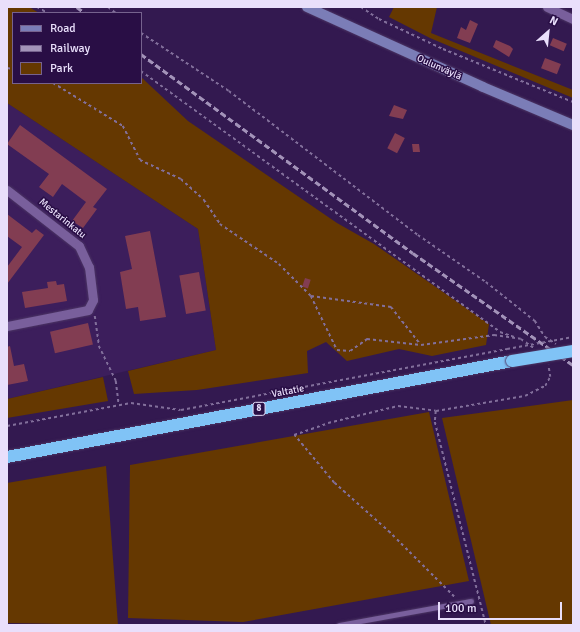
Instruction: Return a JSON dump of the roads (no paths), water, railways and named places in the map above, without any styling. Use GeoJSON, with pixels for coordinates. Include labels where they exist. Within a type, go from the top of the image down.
{"type":"FeatureCollection","features":[{"type":"Feature","properties":{"kind":"highway","name":"Valtatie"},"geometry":{"type":"LineString","coordinates":[[7,457],[512,361],[573,351]]}},
{"type":"Feature","properties":{"kind":"main road","name":"Oulunväylä"},"geometry":{"type":"LineString","coordinates":[[307,7],[476,84],[573,125]]}},
{"type":"Feature","properties":{"kind":"street"},"geometry":{"type":"LineString","coordinates":[[547,7],[573,19]]}},
{"type":"Feature","properties":{"kind":"street","name":"Mestarinkatu"},"geometry":{"type":"LineString","coordinates":[[7,190],[79,246],[88,267],[93,300],[88,310],[7,326]]}},
{"type":"Feature","properties":{"kind":"lane"},"geometry":{"type":"LineString","coordinates":[[339,625],[471,601]]}},
{"type":"Feature","properties":{"kind":"railway"},"geometry":{"type":"LineString","coordinates":[[77,7],[84,12]]}},
{"type":"Feature","properties":{"kind":"railway"},"geometry":{"type":"LineString","coordinates":[[142,55],[413,253],[573,365]]}}]}
